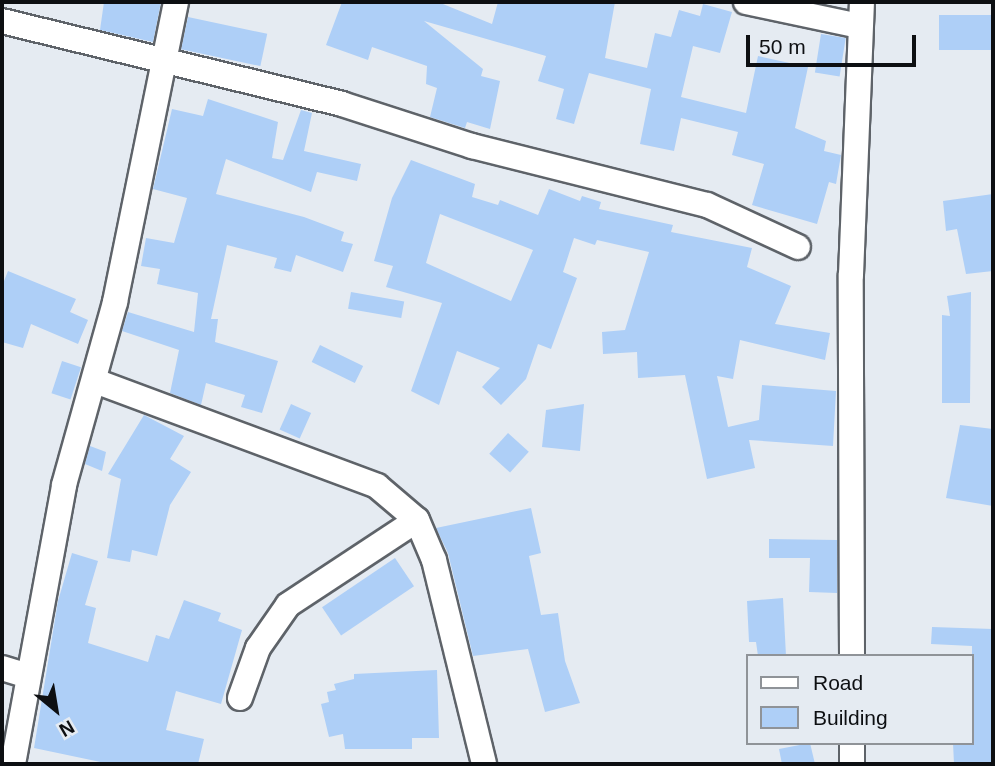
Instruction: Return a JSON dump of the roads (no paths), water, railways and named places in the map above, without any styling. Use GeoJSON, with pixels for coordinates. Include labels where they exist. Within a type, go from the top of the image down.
{"type":"FeatureCollection","features":[{"type":"Feature","properties":{"kind":"street"},"geometry":{"type":"LineString","coordinates":[[13,764],[25,675],[64,485],[95,381],[156,115],[163,59],[176,2]]}},
{"type":"Feature","properties":{"kind":"street"},"geometry":{"type":"LineString","coordinates":[[746,2],[860,14],[862,62],[851,275],[852,654]]}},
{"type":"Feature","properties":{"kind":"street"},"geometry":{"type":"LineString","coordinates":[[2,21],[163,59],[707,205],[799,247]]}},
{"type":"Feature","properties":{"kind":"street"},"geometry":{"type":"LineString","coordinates":[[95,381],[377,486],[417,520],[434,560],[484,764]]}},
{"type":"Feature","properties":{"kind":"street"},"geometry":{"type":"LineString","coordinates":[[240,698],[258,649],[288,605],[417,520]]}},
{"type":"Feature","properties":{"kind":"street"},"geometry":{"type":"LineString","coordinates":[[2,668],[25,675]]}},
{"type":"Feature","properties":{"kind":"street"},"geometry":{"type":"LineString","coordinates":[[852,745],[852,764]]}}]}
